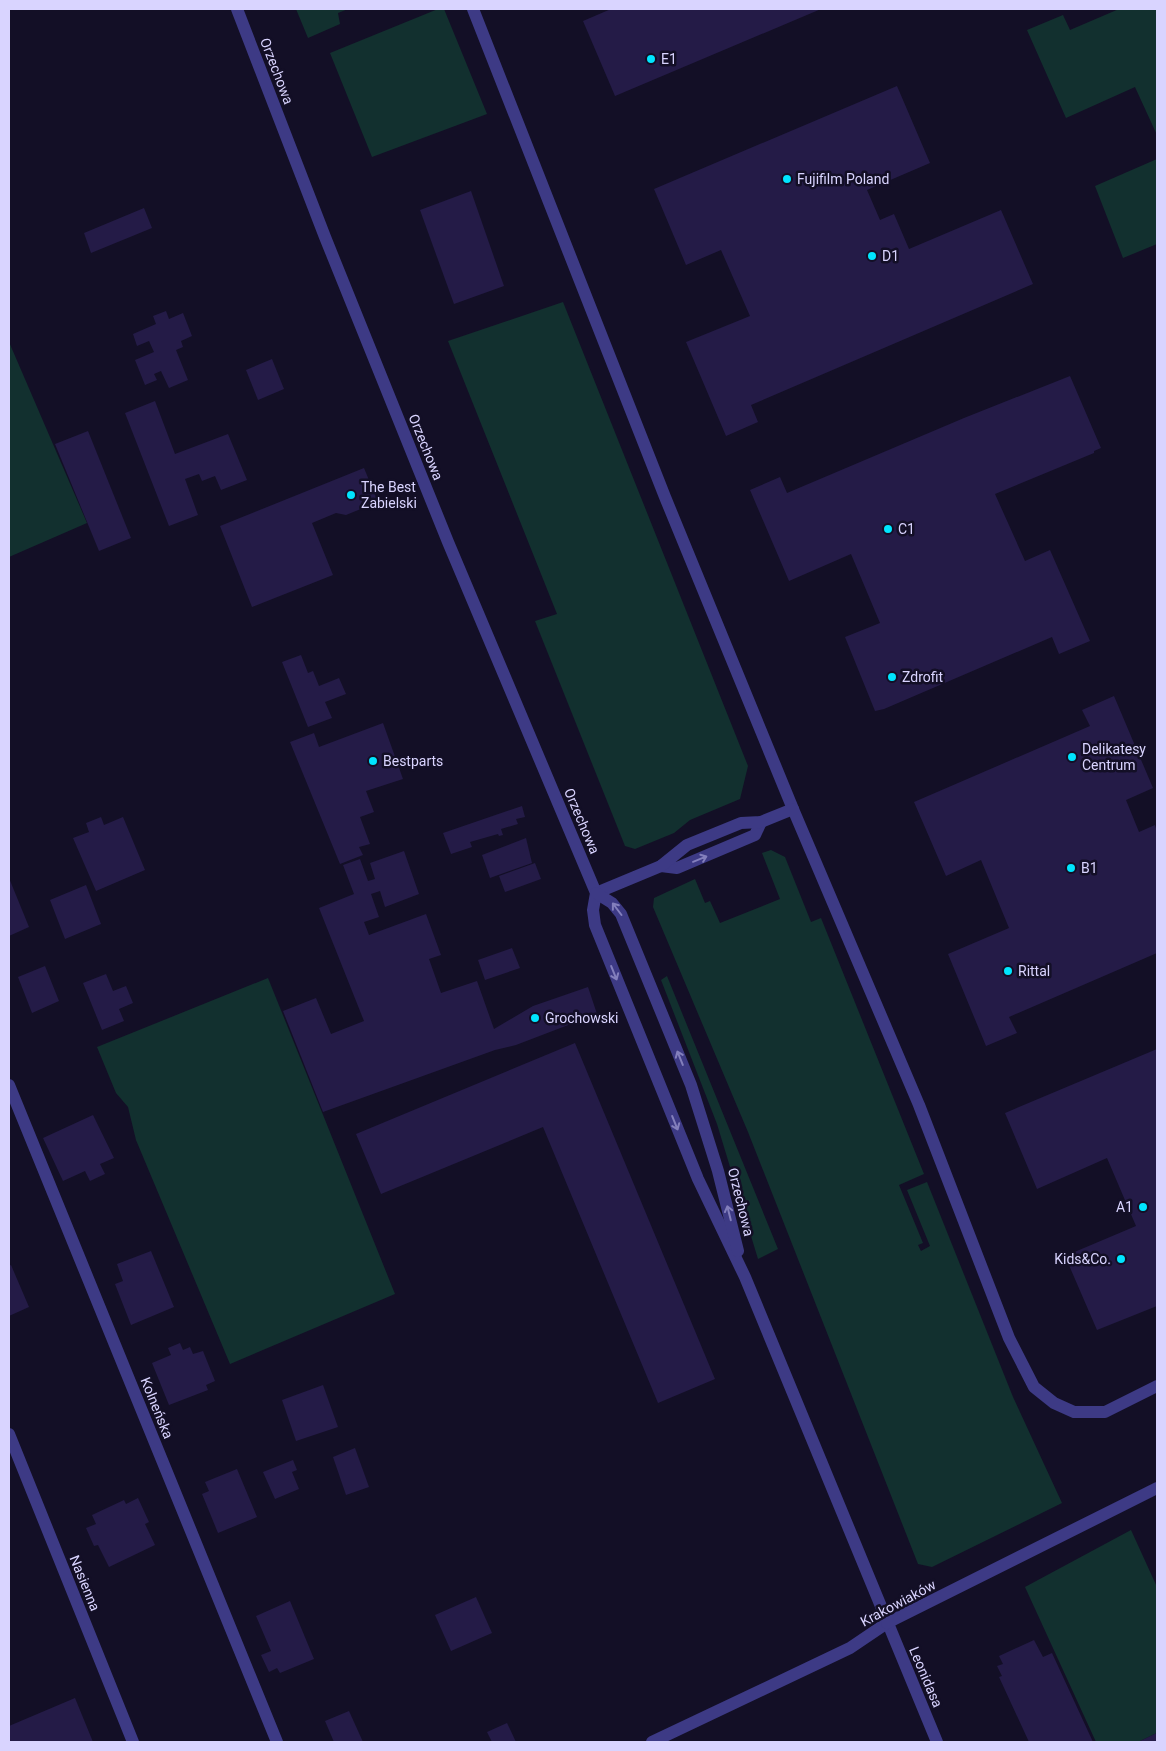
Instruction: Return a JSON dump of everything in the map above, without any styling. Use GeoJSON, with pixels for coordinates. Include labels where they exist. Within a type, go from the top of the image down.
{"type":"FeatureCollection","features":[{"type":"Feature","properties":{"kind":"street","name":"Orzechowa"},"geometry":{"type":"LineString","coordinates":[[237,9],[325,237],[448,542],[596,893],[593,910],[595,925],[698,1179],[745,1278],[887,1623]]}},
{"type":"Feature","properties":{"kind":"street"},"geometry":{"type":"LineString","coordinates":[[473,9],[661,488],[793,809],[919,1105],[1009,1338],[1034,1387],[1054,1403],[1074,1412],[1105,1412],[1157,1386]]}},
{"type":"Feature","properties":{"kind":"street"},"geometry":{"type":"LineString","coordinates":[[596,893],[661,866],[687,845],[741,823],[761,822],[793,809]]}},
{"type":"Feature","properties":{"kind":"street"},"geometry":{"type":"LineString","coordinates":[[661,866],[677,868],[737,844],[755,835],[761,822]]}},
{"type":"Feature","properties":{"kind":"street","name":"Orzechowa"},"geometry":{"type":"LineString","coordinates":[[596,893],[612,903],[621,914],[691,1085],[718,1171],[745,1278]]}},
{"type":"Feature","properties":{"kind":"street","name":"Kolneńska"},"geometry":{"type":"LineString","coordinates":[[9,1085],[277,1742]]}},
{"type":"Feature","properties":{"kind":"street","name":"Nasienna"},"geometry":{"type":"LineString","coordinates":[[9,1434],[133,1742]]}},
{"type":"Feature","properties":{"kind":"street","name":"Krakowiaków"},"geometry":{"type":"LineString","coordinates":[[652,1742],[850,1648],[887,1623],[1157,1488]]}},
{"type":"Feature","properties":{"kind":"street","name":"Leonidasa"},"geometry":{"type":"LineString","coordinates":[[887,1623],[937,1742]]}},
{"type":"Feature","properties":{"kind":"green space"},"geometry":{"type":"Polygon","coordinates":[[[296,9],[348,9],[338,13],[340,24],[308,38],[296,9]]]}},
{"type":"Feature","properties":{"kind":"green space"},"geometry":{"type":"Polygon","coordinates":[[[438,9],[444,9],[487,114],[372,157],[330,53],[438,9]]]}},
{"type":"Feature","properties":{"kind":"green space"},"geometry":{"type":"Polygon","coordinates":[[[1119,9],[1157,9],[1157,135],[1135,87],[1066,118],[1027,30],[1063,15],[1070,30],[1119,9]]]}},
{"type":"Feature","properties":{"kind":"green space"},"geometry":{"type":"Polygon","coordinates":[[[1157,159],[1157,244],[1123,258],[1095,186],[1157,159]]]}},
{"type":"Feature","properties":{"kind":"green space"},"geometry":{"type":"Polygon","coordinates":[[[563,302],[748,766],[740,799],[690,820],[674,833],[635,849],[625,846],[535,621],[557,614],[448,341],[563,302]]]}},
{"type":"Feature","properties":{"kind":"green space"},"geometry":{"type":"Polygon","coordinates":[[[9,342],[87,523],[9,557],[9,342]]]}},
{"type":"Feature","properties":{"kind":"green space"},"geometry":{"type":"Polygon","coordinates":[[[771,850],[785,857],[811,922],[821,918],[924,1174],[899,1185],[923,1243],[918,1245],[921,1251],[930,1246],[907,1190],[927,1182],[1013,1397],[1062,1503],[932,1567],[918,1564],[748,1132],[653,907],[654,898],[695,879],[705,903],[710,901],[720,923],[780,899],[762,853],[771,850]]]}},
{"type":"Feature","properties":{"kind":"green space"},"geometry":{"type":"Polygon","coordinates":[[[667,976],[778,1249],[758,1259],[717,1124],[661,980],[667,976]]]}},
{"type":"Feature","properties":{"kind":"green space"},"geometry":{"type":"Polygon","coordinates":[[[268,978],[395,1294],[230,1364],[136,1140],[128,1107],[116,1093],[97,1047],[268,978]]]}},
{"type":"Feature","properties":{"kind":"green space"},"geometry":{"type":"Polygon","coordinates":[[[1131,1530],[1157,1587],[1157,1733],[1138,1742],[1096,1742],[1025,1587],[1131,1530]]]}},
{"type":"Feature","properties":{"kind":"building","name":"E1"},"geometry":{"type":"Polygon","coordinates":[[[611,9],[821,9],[615,96],[583,21],[611,9]]]}},
{"type":"Feature","properties":{"kind":"building","name":"D1"},"geometry":{"type":"Polygon","coordinates":[[[897,86],[930,163],[867,190],[880,220],[894,214],[909,249],[1001,210],[1033,284],[751,405],[758,422],[726,436],[686,342],[750,316],[721,250],[686,265],[654,189],[897,86]]]}},
{"type":"Feature","properties":{"kind":"building"},"geometry":{"type":"Polygon","coordinates":[[[471,191],[504,286],[454,304],[420,210],[471,191]]]}},
{"type":"Feature","properties":{"kind":"building"},"geometry":{"type":"Polygon","coordinates":[[[144,208],[152,228],[91,253],[84,233],[144,208]]]}},
{"type":"Feature","properties":{"kind":"building"},"geometry":{"type":"Polygon","coordinates":[[[166,311],[169,319],[183,313],[192,336],[181,341],[183,347],[176,350],[188,380],[169,388],[161,371],[154,374],[157,380],[145,385],[135,360],[154,352],[149,341],[137,346],[133,334],[156,324],[153,316],[166,311]]]}},
{"type":"Feature","properties":{"kind":"building"},"geometry":{"type":"Polygon","coordinates":[[[272,359],[284,389],[258,400],[246,370],[272,359]]]}},
{"type":"Feature","properties":{"kind":"building","name":"C1"},"geometry":{"type":"Polygon","coordinates":[[[1070,376],[1101,448],[1094,451],[1094,453],[995,494],[1025,561],[1050,550],[1090,641],[1059,654],[1052,637],[884,709],[875,711],[845,637],[880,623],[851,554],[789,581],[750,490],[780,477],[787,493],[964,418],[1070,376]]]}},
{"type":"Feature","properties":{"kind":"building"},"geometry":{"type":"Polygon","coordinates":[[[155,401],[175,454],[228,434],[247,480],[221,490],[215,476],[202,481],[199,474],[185,479],[198,515],[169,526],[125,413],[155,401]]]}},
{"type":"Feature","properties":{"kind":"building"},"geometry":{"type":"Polygon","coordinates":[[[88,431],[131,538],[99,551],[55,444],[88,431]]]}},
{"type":"Feature","properties":{"kind":"building"},"geometry":{"type":"Polygon","coordinates":[[[364,468],[378,502],[346,515],[336,513],[312,523],[333,575],[252,607],[220,526],[364,468]]]}},
{"type":"Feature","properties":{"kind":"building"},"geometry":{"type":"Polygon","coordinates":[[[301,655],[308,673],[313,671],[319,686],[339,678],[346,694],[325,702],[332,718],[308,727],[282,662],[301,655]]]}},
{"type":"Feature","properties":{"kind":"building","name":"B1"},"geometry":{"type":"Polygon","coordinates":[[[1114,696],[1153,788],[1126,800],[1139,832],[1155,825],[1157,832],[1157,953],[1009,1017],[1017,1033],[986,1046],[948,954],[1009,928],[981,860],[946,876],[914,802],[1090,726],[1082,710],[1114,696]]]}},
{"type":"Feature","properties":{"kind":"building"},"geometry":{"type":"Polygon","coordinates":[[[383,723],[403,779],[366,791],[374,812],[360,817],[370,844],[359,847],[363,855],[340,864],[290,742],[314,733],[319,747],[383,723]]]}},
{"type":"Feature","properties":{"kind":"building"},"geometry":{"type":"Polygon","coordinates":[[[522,806],[525,817],[516,819],[518,824],[501,829],[503,835],[499,836],[498,834],[470,842],[472,847],[451,854],[443,833],[522,806]]]}},
{"type":"Feature","properties":{"kind":"building"},"geometry":{"type":"Polygon","coordinates":[[[101,817],[104,825],[123,817],[145,870],[96,891],[73,838],[89,832],[86,823],[101,817]]]}},
{"type":"Feature","properties":{"kind":"building"},"geometry":{"type":"Polygon","coordinates":[[[526,838],[532,863],[490,878],[482,855],[526,838]]]}},
{"type":"Feature","properties":{"kind":"building"},"geometry":{"type":"Polygon","coordinates":[[[404,851],[419,894],[385,907],[380,891],[371,894],[379,917],[364,922],[369,935],[426,914],[441,955],[429,959],[441,993],[477,981],[494,1029],[533,1006],[588,987],[597,1014],[516,1045],[495,1050],[323,1112],[283,1011],[316,998],[331,1034],[364,1021],[319,908],[354,894],[343,865],[360,859],[368,881],[375,879],[370,863],[404,851]]]}},
{"type":"Feature","properties":{"kind":"building"},"geometry":{"type":"Polygon","coordinates":[[[535,863],[541,879],[505,892],[499,876],[535,863]]]}},
{"type":"Feature","properties":{"kind":"building"},"geometry":{"type":"Polygon","coordinates":[[[9,878],[29,927],[9,936],[9,878]]]}},
{"type":"Feature","properties":{"kind":"building"},"geometry":{"type":"Polygon","coordinates":[[[86,885],[101,924],[65,939],[50,900],[86,885]]]}},
{"type":"Feature","properties":{"kind":"building"},"geometry":{"type":"Polygon","coordinates":[[[512,948],[520,968],[485,980],[478,960],[512,948]]]}},
{"type":"Feature","properties":{"kind":"building"},"geometry":{"type":"Polygon","coordinates":[[[45,966],[59,1001],[32,1013],[18,977],[45,966]]]}},
{"type":"Feature","properties":{"kind":"building"},"geometry":{"type":"Polygon","coordinates":[[[106,974],[113,991],[126,986],[133,1003],[119,1009],[124,1021],[102,1030],[83,983],[106,974]]]}},
{"type":"Feature","properties":{"kind":"building"},"geometry":{"type":"Polygon","coordinates":[[[575,1043],[715,1379],[658,1403],[543,1127],[381,1194],[356,1134],[575,1043]]]}},
{"type":"Feature","properties":{"kind":"building","name":"A1"},"geometry":{"type":"Polygon","coordinates":[[[1157,1049],[1157,1306],[1097,1330],[1065,1256],[1136,1226],[1107,1158],[1037,1189],[1005,1113],[1157,1049]]]}},
{"type":"Feature","properties":{"kind":"building"},"geometry":{"type":"Polygon","coordinates":[[[93,1115],[114,1158],[100,1164],[105,1174],[90,1181],[85,1171],[63,1181],[43,1138],[93,1115]]]}},
{"type":"Feature","properties":{"kind":"building"},"geometry":{"type":"Polygon","coordinates":[[[151,1251],[174,1307],[131,1325],[115,1284],[123,1281],[117,1264],[151,1251]]]}},
{"type":"Feature","properties":{"kind":"building"},"geometry":{"type":"Polygon","coordinates":[[[11,1265],[29,1307],[9,1316],[9,1266],[11,1265]]]}},
{"type":"Feature","properties":{"kind":"building"},"geometry":{"type":"Polygon","coordinates":[[[180,1343],[183,1350],[190,1347],[193,1354],[203,1351],[215,1381],[206,1385],[208,1390],[169,1405],[152,1363],[171,1355],[168,1348],[180,1343]]]}},
{"type":"Feature","properties":{"kind":"building"},"geometry":{"type":"Polygon","coordinates":[[[323,1385],[338,1427],[296,1441],[282,1400],[323,1385]]]}},
{"type":"Feature","properties":{"kind":"building"},"geometry":{"type":"Polygon","coordinates":[[[355,1448],[369,1487],[346,1495],[333,1457],[355,1448]]]}},
{"type":"Feature","properties":{"kind":"building"},"geometry":{"type":"Polygon","coordinates":[[[293,1460],[297,1470],[292,1472],[299,1489],[275,1499],[263,1472],[293,1460]]]}},
{"type":"Feature","properties":{"kind":"building"},"geometry":{"type":"Polygon","coordinates":[[[237,1469],[257,1517],[218,1533],[202,1494],[209,1491],[205,1482],[237,1469]]]}},
{"type":"Feature","properties":{"kind":"building"},"geometry":{"type":"Polygon","coordinates":[[[138,1498],[149,1522],[145,1524],[155,1545],[109,1567],[98,1545],[94,1546],[86,1528],[96,1524],[92,1515],[124,1500],[126,1504],[138,1498]]]}},
{"type":"Feature","properties":{"kind":"building"},"geometry":{"type":"Polygon","coordinates":[[[476,1597],[492,1633],[451,1651],[435,1615],[476,1597]]]}},
{"type":"Feature","properties":{"kind":"building"},"geometry":{"type":"Polygon","coordinates":[[[290,1601],[314,1659],[280,1673],[277,1668],[269,1672],[261,1655],[271,1651],[256,1616],[290,1601]]]}},
{"type":"Feature","properties":{"kind":"building"},"geometry":{"type":"Polygon","coordinates":[[[1034,1640],[1043,1657],[1052,1653],[1093,1742],[1029,1742],[999,1677],[1002,1676],[997,1666],[1003,1664],[999,1656],[1034,1640]]]}},
{"type":"Feature","properties":{"kind":"building"},"geometry":{"type":"Polygon","coordinates":[[[75,1698],[93,1742],[9,1742],[9,1726],[75,1698]]]}},
{"type":"Feature","properties":{"kind":"building"},"geometry":{"type":"Polygon","coordinates":[[[349,1711],[363,1742],[334,1742],[325,1721],[349,1711]]]}},
{"type":"Feature","properties":{"kind":"building"},"geometry":{"type":"Polygon","coordinates":[[[507,1723],[516,1742],[492,1742],[487,1732],[507,1723]]]}},
{"type":"Feature","properties":{"kind":"building"},"geometry":{"type":"Polygon","coordinates":[[[1157,1733],[1157,1742],[1138,1742],[1157,1733]]]}},
{"type":"Feature","properties":{"kind":"place","name":"E1"},"geometry":{"type":"Point","coordinates":[651,59]}},
{"type":"Feature","properties":{"kind":"place","name":"Fujifilm Poland"},"geometry":{"type":"Point","coordinates":[787,179]}},
{"type":"Feature","properties":{"kind":"place","name":"D1"},"geometry":{"type":"Point","coordinates":[872,256]}},
{"type":"Feature","properties":{"kind":"place","name":"The Best Zabielski"},"geometry":{"type":"Point","coordinates":[351,495]}},
{"type":"Feature","properties":{"kind":"place","name":"C1"},"geometry":{"type":"Point","coordinates":[888,529]}},
{"type":"Feature","properties":{"kind":"place","name":"Zdrofit"},"geometry":{"type":"Point","coordinates":[892,677]}},
{"type":"Feature","properties":{"kind":"place","name":"Delikatesy Centrum"},"geometry":{"type":"Point","coordinates":[1072,757]}},
{"type":"Feature","properties":{"kind":"place","name":"Bestparts"},"geometry":{"type":"Point","coordinates":[373,761]}},
{"type":"Feature","properties":{"kind":"place","name":"B1"},"geometry":{"type":"Point","coordinates":[1071,868]}},
{"type":"Feature","properties":{"kind":"place","name":"Rittal"},"geometry":{"type":"Point","coordinates":[1008,971]}},
{"type":"Feature","properties":{"kind":"place","name":"Grochowski"},"geometry":{"type":"Point","coordinates":[535,1018]}},
{"type":"Feature","properties":{"kind":"place","name":"A1"},"geometry":{"type":"Point","coordinates":[1143,1207]}},
{"type":"Feature","properties":{"kind":"place","name":"Kids&Co."},"geometry":{"type":"Point","coordinates":[1121,1259]}}]}
